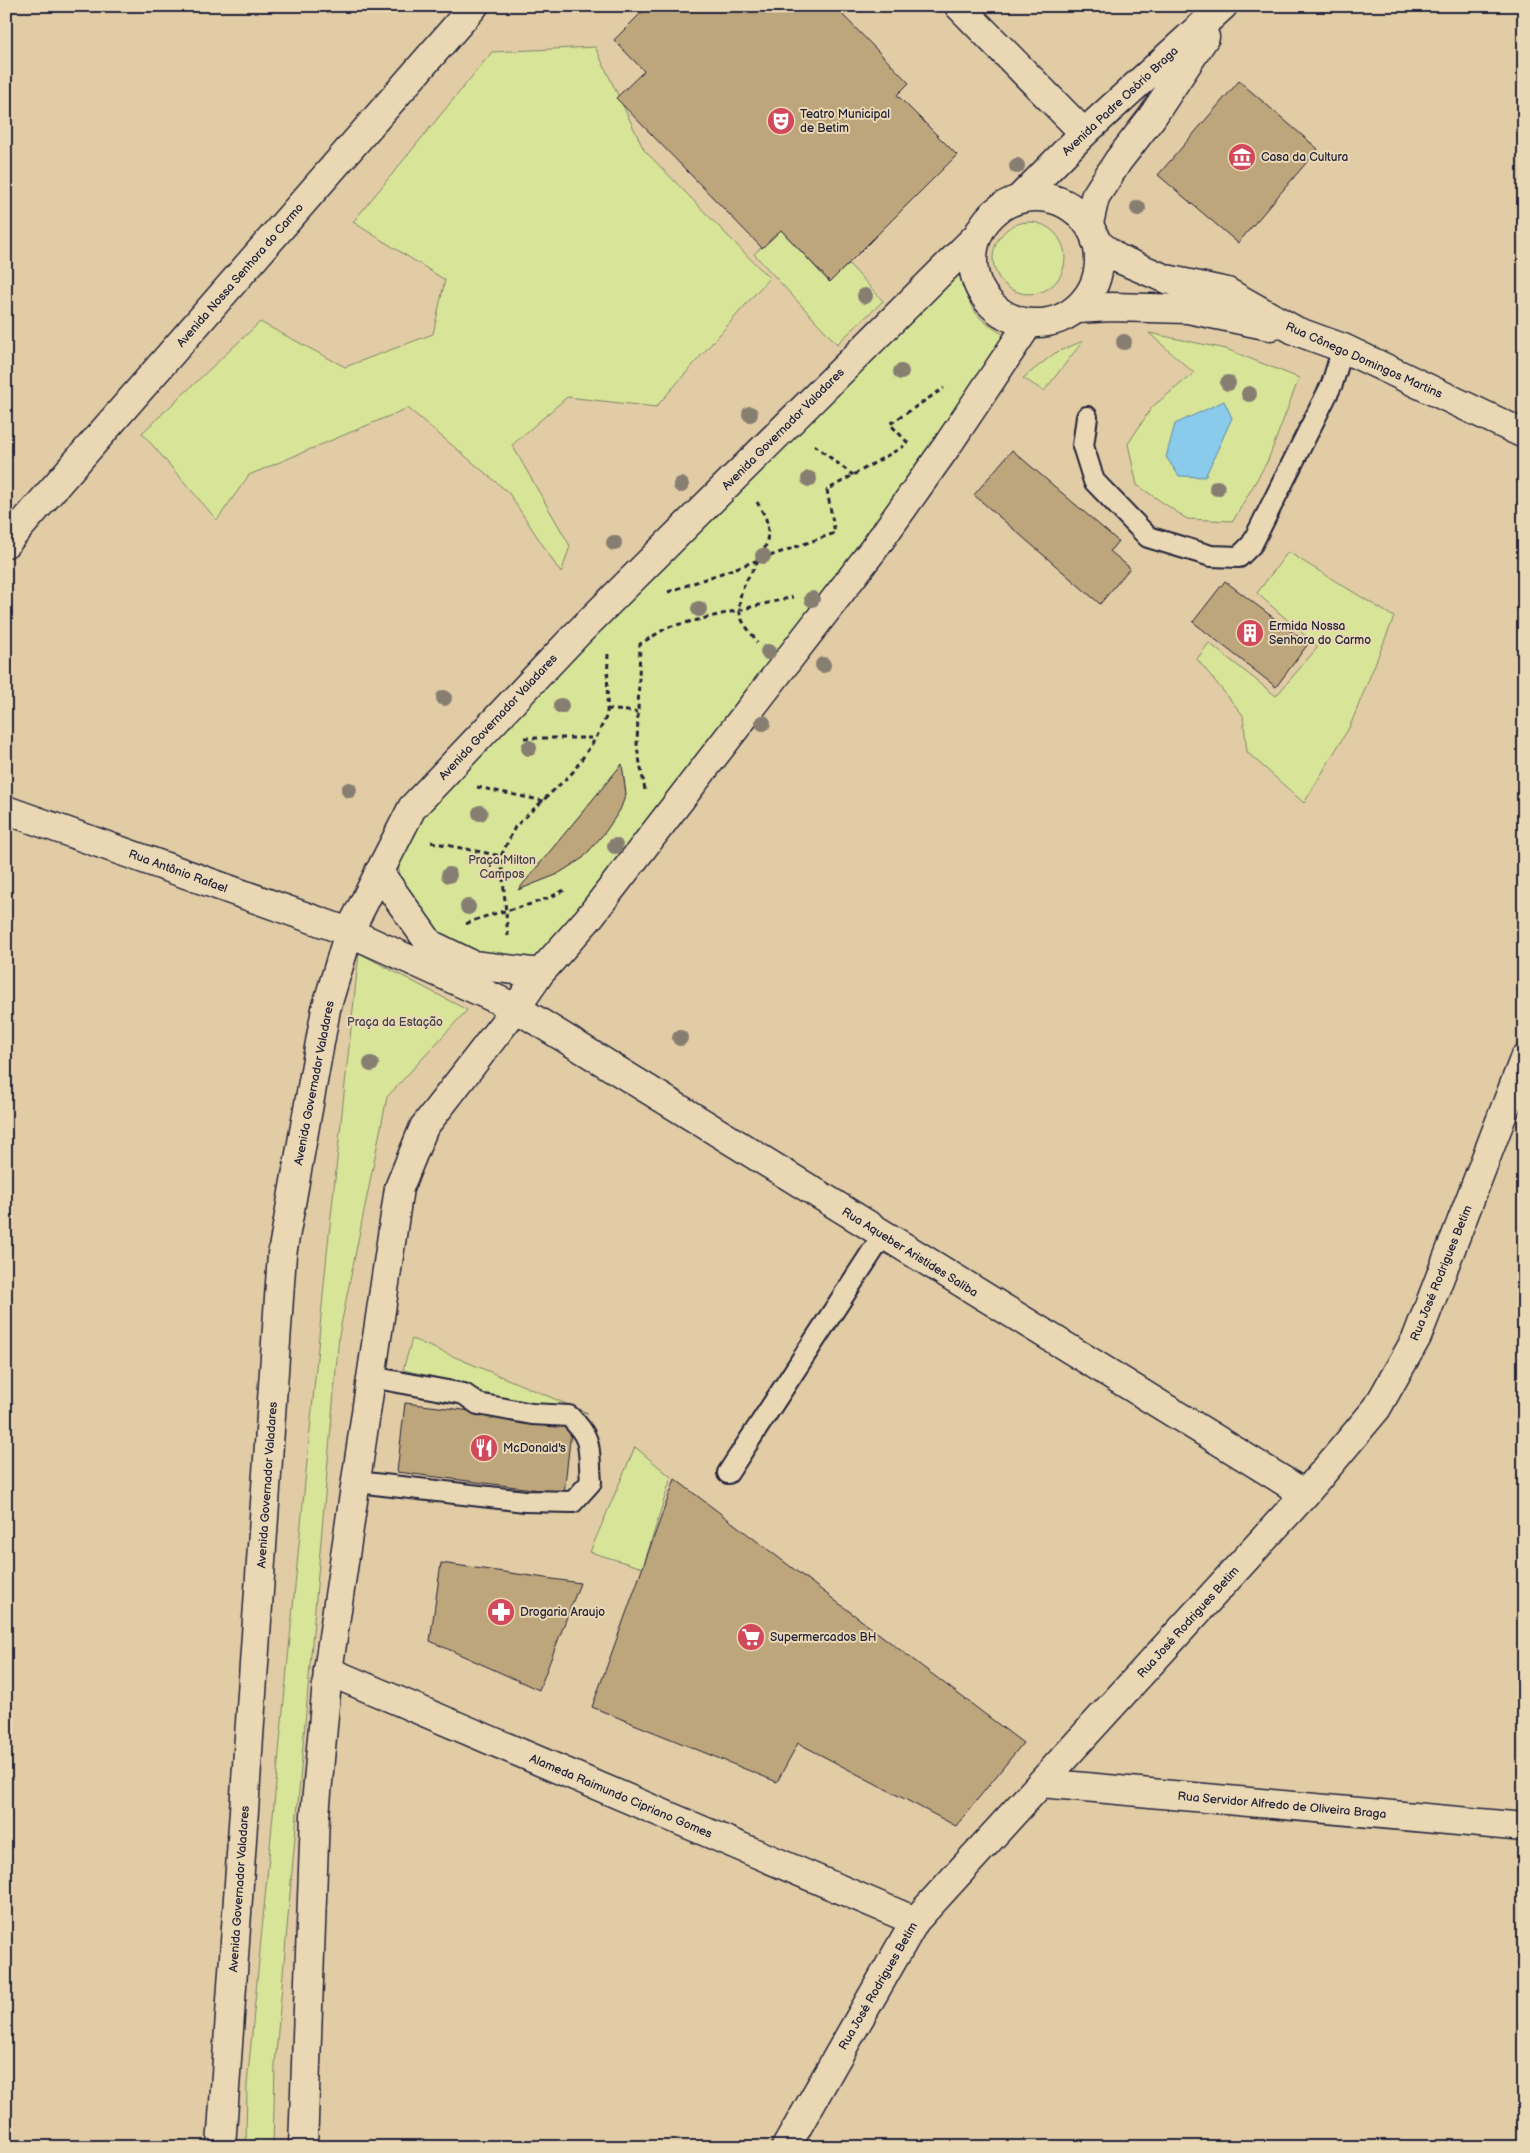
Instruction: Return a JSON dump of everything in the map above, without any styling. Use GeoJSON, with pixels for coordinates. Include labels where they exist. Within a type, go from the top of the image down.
{"type":"FeatureCollection","features":[{"type":"Feature","properties":{"kind":"street","name":"Avenida Nossa Senhora do Carmo"},"geometry":{"type":"LineString","coordinates":[[6,543],[474,6]]}},
{"type":"Feature","properties":{"kind":"street"},"geometry":{"type":"LineString","coordinates":[[959,6],[1084,133]]}},
{"type":"Feature","properties":{"kind":"street","name":"Avenida Padre Osório Braga"},"geometry":{"type":"LineString","coordinates":[[1019,198],[1084,133],[1224,6]]}},
{"type":"Feature","properties":{"kind":"street","name":"Avenida Padre Osório Braga"},"geometry":{"type":"LineString","coordinates":[[1092,232],[1095,197],[1118,161],[1152,117],[1224,6]]}},
{"type":"Feature","properties":{"kind":"street"},"geometry":{"type":"LineString","coordinates":[[1035,196],[1051,198],[1067,205],[1092,232],[1099,260],[1097,278],[1089,294],[1077,309],[1062,317],[1047,322],[1029,323],[1013,319],[998,311],[986,299],[978,286],[973,269],[973,252],[977,236],[987,220],[1001,207],[1019,198],[1035,196]]}},
{"type":"Feature","properties":{"kind":"street","name":"Rua Cônego Domingos Martins"},"geometry":{"type":"LineString","coordinates":[[1092,232],[1117,258],[1166,279],[1227,292],[1296,332],[1343,348],[1524,434]]}},
{"type":"Feature","properties":{"kind":"street","name":"Avenida Governador Valadares"},"geometry":{"type":"LineString","coordinates":[[221,2147],[282,1254],[326,1010],[350,932],[412,808],[419,800],[576,635],[977,236]]}},
{"type":"Feature","properties":{"kind":"street"},"geometry":{"type":"LineString","coordinates":[[1077,309],[1111,307],[1188,309],[1296,332]]}},
{"type":"Feature","properties":{"kind":"street"},"geometry":{"type":"LineString","coordinates":[[303,2147],[315,1815],[328,1671],[399,1188],[424,1127],[516,1008],[540,973],[588,919],[873,550],[947,446],[1029,323]]}},
{"type":"Feature","properties":{"kind":"street","name":"Rua Antônio Rafael"},"geometry":{"type":"LineString","coordinates":[[6,810],[350,932],[516,1008]]}},
{"type":"Feature","properties":{"kind":"street"},"geometry":{"type":"LineString","coordinates":[[379,872],[430,944],[473,965],[540,973]]}},
{"type":"Feature","properties":{"kind":"street","name":"Rua Aqueber Aristides Saliba"},"geometry":{"type":"LineString","coordinates":[[516,1008],[1305,1494]]}},
{"type":"Feature","properties":{"kind":"street","name":"Rua José Rodrigues Betim"},"geometry":{"type":"LineString","coordinates":[[786,2147],[915,1921],[1305,1494],[1378,1408],[1417,1337],[1524,1058]]}},
{"type":"Feature","properties":{"kind":"street","name":"Alameda Raimundo Cipriano Gomes"},"geometry":{"type":"LineString","coordinates":[[328,1671],[915,1921]]}},
{"type":"Feature","properties":{"kind":"street","name":"Rua Servidor Alfredo de Oliveira Braga"},"geometry":{"type":"LineString","coordinates":[[1041,1783],[1524,1827]]}},
{"type":"Feature","properties":{"kind":"lane"},"geometry":{"type":"LineString","coordinates":[[1087,417],[1083,446],[1094,481],[1148,537],[1211,556],[1239,558],[1252,544],[1332,384],[1343,348]]}},
{"type":"Feature","properties":{"kind":"lane"},"geometry":{"type":"LineString","coordinates":[[728,1473],[883,1235]]}},
{"type":"Feature","properties":{"kind":"lane"},"geometry":{"type":"LineString","coordinates":[[357,1482],[525,1501],[573,1502],[591,1482],[588,1440],[583,1429],[568,1416],[532,1414],[478,1404],[464,1394],[371,1377]]}},
{"type":"Feature","properties":{"kind":"path"},"geometry":{"type":"LineString","coordinates":[[662,594],[835,533],[827,490],[908,444],[890,424],[947,386]]}},
{"type":"Feature","properties":{"kind":"path"},"geometry":{"type":"LineString","coordinates":[[806,452],[821,438]]}},
{"type":"Feature","properties":{"kind":"path"},"geometry":{"type":"LineString","coordinates":[[814,445],[853,475]]}},
{"type":"Feature","properties":{"kind":"path"},"geometry":{"type":"LineString","coordinates":[[748,506],[755,499],[767,522],[767,548],[745,582],[740,599],[740,615],[754,636],[760,650]]}},
{"type":"Feature","properties":{"kind":"path"},"geometry":{"type":"LineString","coordinates":[[646,794],[637,747],[640,644],[668,627],[797,596]]}},
{"type":"Feature","properties":{"kind":"path"},"geometry":{"type":"LineString","coordinates":[[508,942],[501,856],[515,827],[574,772],[596,738],[607,715],[608,648]]}},
{"type":"Feature","properties":{"kind":"path"},"geometry":{"type":"LineString","coordinates":[[607,709],[637,712]]}},
{"type":"Feature","properties":{"kind":"path"},"geometry":{"type":"LineString","coordinates":[[521,738],[596,738]]}},
{"type":"Feature","properties":{"kind":"path"},"geometry":{"type":"LineString","coordinates":[[469,786],[544,801]]}},
{"type":"Feature","properties":{"kind":"path"},"geometry":{"type":"LineString","coordinates":[[432,836],[428,841],[501,856]]}},
{"type":"Feature","properties":{"kind":"path"},"geometry":{"type":"LineString","coordinates":[[461,927],[480,918],[530,905],[559,894],[574,884]]}},
{"type":"Feature","properties":{"kind":"green space"},"geometry":{"type":"Polygon","coordinates":[[[595,47],[644,150],[769,278],[656,407],[567,397],[512,445],[570,546],[561,573],[508,492],[408,408],[249,475],[217,520],[142,433],[260,322],[345,367],[433,334],[445,280],[353,222],[492,52],[595,47]]]}},
{"type":"Feature","properties":{"kind":"green space"},"geometry":{"type":"Polygon","coordinates":[[[1029,222],[1043,225],[1055,232],[1062,244],[1065,258],[1062,272],[1055,284],[1043,291],[1029,294],[1015,291],[1003,284],[996,272],[993,258],[996,244],[1003,232],[1015,225],[1029,222]]]}},
{"type":"Feature","properties":{"kind":"green space"},"geometry":{"type":"Polygon","coordinates":[[[781,230],[829,282],[849,264],[883,301],[837,344],[754,254],[781,230]]]}},
{"type":"Feature","properties":{"kind":"green space","name":"Praça Milton Campos"},"geometry":{"type":"Polygon","coordinates":[[[960,270],[966,293],[974,311],[988,325],[1009,337],[930,461],[537,968],[449,948],[402,886],[398,864],[406,831],[572,646],[960,270]]]}},
{"type":"Feature","properties":{"kind":"green space"},"geometry":{"type":"Polygon","coordinates":[[[1149,333],[1226,349],[1299,378],[1268,460],[1233,521],[1187,519],[1137,485],[1128,444],[1152,407],[1194,373],[1149,333]]]}},
{"type":"Feature","properties":{"kind":"green space"},"geometry":{"type":"Polygon","coordinates":[[[1083,341],[1044,391],[1023,378],[1055,353],[1083,341]]]}},
{"type":"Feature","properties":{"kind":"green space"},"geometry":{"type":"Polygon","coordinates":[[[1288,552],[1394,617],[1350,726],[1304,803],[1247,752],[1243,715],[1197,659],[1209,643],[1276,696],[1318,647],[1257,593],[1288,552]]]}},
{"type":"Feature","properties":{"kind":"green space","name":"Praça da Estação"},"geometry":{"type":"Polygon","coordinates":[[[359,953],[467,1010],[387,1097],[339,1335],[275,2065],[273,2147],[246,2147],[247,2085],[327,1254],[359,953]]]}},
{"type":"Feature","properties":{"kind":"green space"},"geometry":{"type":"Polygon","coordinates":[[[412,1339],[588,1413],[491,1403],[466,1384],[403,1370],[412,1339]]]}},
{"type":"Feature","properties":{"kind":"green space"},"geometry":{"type":"Polygon","coordinates":[[[635,1447],[671,1477],[643,1568],[590,1552],[635,1447]]]}},
{"type":"Feature","properties":{"kind":"water"},"geometry":{"type":"Polygon","coordinates":[[[1224,401],[1232,418],[1205,477],[1179,476],[1166,457],[1175,424],[1224,401]]]}},
{"type":"Feature","properties":{"kind":"building","name":"Teatro Municipal de Betim"},"geometry":{"type":"Polygon","coordinates":[[[648,6],[834,6],[909,83],[897,95],[957,155],[830,282],[781,230],[762,248],[616,98],[644,71],[614,40],[648,6]]]}},
{"type":"Feature","properties":{"kind":"building","name":"Casa da Cultura"},"geometry":{"type":"Polygon","coordinates":[[[1239,81],[1318,149],[1238,243],[1158,175],[1239,81]]]}},
{"type":"Feature","properties":{"kind":"building"},"geometry":{"type":"Polygon","coordinates":[[[1012,450],[1118,541],[1110,551],[1130,568],[1100,604],[974,495],[1012,450]]]}},
{"type":"Feature","properties":{"kind":"building","name":"Ermida Nossa Senhora do Carmo"},"geometry":{"type":"Polygon","coordinates":[[[1225,581],[1308,644],[1276,687],[1193,622],[1225,581]]]}},
{"type":"Feature","properties":{"kind":"building"},"geometry":{"type":"Polygon","coordinates":[[[622,764],[626,794],[620,810],[606,831],[583,858],[556,875],[518,890],[622,764]]]}},
{"type":"Feature","properties":{"kind":"building","name":"McDonald's"},"geometry":{"type":"Polygon","coordinates":[[[405,1403],[572,1423],[564,1493],[397,1472],[405,1403]]]}},
{"type":"Feature","properties":{"kind":"building","name":"Supermercados BH"},"geometry":{"type":"Polygon","coordinates":[[[675,1479],[1023,1743],[956,1826],[798,1743],[777,1782],[592,1707],[675,1479]]]}},
{"type":"Feature","properties":{"kind":"building","name":"Drogaria Araujo"},"geometry":{"type":"Polygon","coordinates":[[[441,1563],[580,1583],[539,1690],[430,1641],[441,1563]]]}},
{"type":"Feature","properties":{"kind":"place","name":"Teatro Municipal de Betim"},"geometry":{"type":"Point","coordinates":[781,121]}},
{"type":"Feature","properties":{"kind":"place","name":"Casa da Cultura"},"geometry":{"type":"Point","coordinates":[1242,157]}},
{"type":"Feature","properties":{"kind":"place","name":"Ermida Nossa Senhora do Carmo"},"geometry":{"type":"Point","coordinates":[1250,633]}},
{"type":"Feature","properties":{"kind":"place","name":"McDonald's"},"geometry":{"type":"Point","coordinates":[484,1448]}},
{"type":"Feature","properties":{"kind":"place","name":"Drogaria Araujo"},"geometry":{"type":"Point","coordinates":[501,1612]}},
{"type":"Feature","properties":{"kind":"place","name":"Supermercados BH"},"geometry":{"type":"Point","coordinates":[751,1637]}}]}
